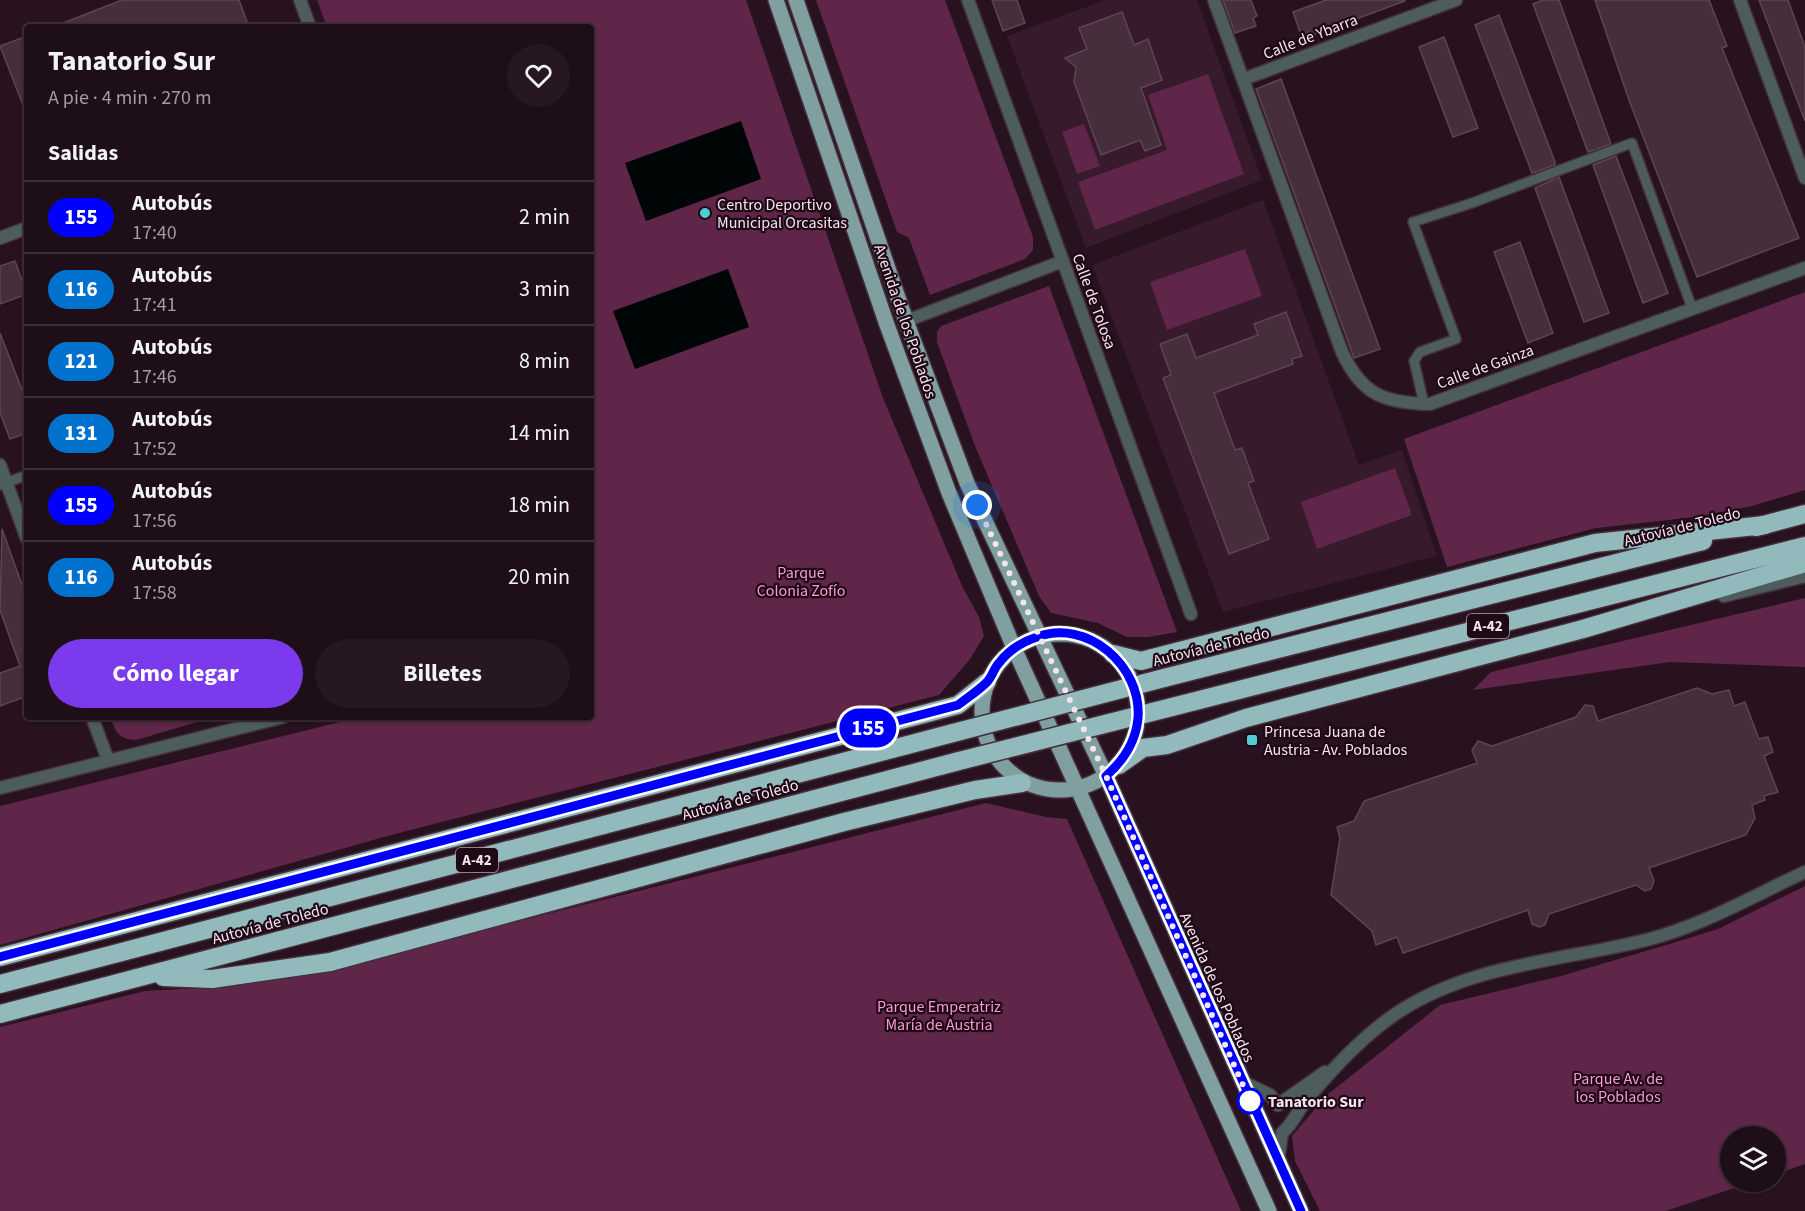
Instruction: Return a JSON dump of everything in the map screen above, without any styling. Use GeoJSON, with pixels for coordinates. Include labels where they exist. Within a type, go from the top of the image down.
{"type":"FeatureCollection","features":[{"type":"Feature","properties":{"kind":"highway","name":"Autovía de Toledo"},"geometry":{"type":"LineString","coordinates":[[0,984],[1164,678],[1805,514]]}},
{"type":"Feature","properties":{"kind":"highway"},"geometry":{"type":"LineString","coordinates":[[1113,654],[1142,661],[1595,543],[1765,525]]}},
{"type":"Feature","properties":{"kind":"highway","name":"Autovía de Toledo"},"geometry":{"type":"LineString","coordinates":[[0,1014],[959,761],[1805,546]]}},
{"type":"Feature","properties":{"kind":"highway"},"geometry":{"type":"LineString","coordinates":[[1112,770],[1143,748],[1167,745],[1246,718],[1583,629],[1805,563]]}},
{"type":"Feature","properties":{"kind":"highway"},"geometry":{"type":"LineString","coordinates":[[0,957],[958,705],[987,682]]}},
{"type":"Feature","properties":{"kind":"highway"},"geometry":{"type":"LineString","coordinates":[[144,977],[212,979],[330,962],[844,822],[975,790],[1022,783]]}},
{"type":"Feature","properties":{"kind":"main road","name":"Avenida de los Poblados"},"geometry":{"type":"LineString","coordinates":[[776,0],[930,443],[1014,648],[1269,1211]]}},
{"type":"Feature","properties":{"kind":"main road","name":"Avenida de los Poblados"},"geometry":{"type":"LineString","coordinates":[[796,0],[906,321],[967,483],[1038,636],[1112,770],[1241,1081],[1301,1211]]}},
{"type":"Feature","properties":{"kind":"main road"},"geometry":{"type":"LineString","coordinates":[[1072,634],[1086,638],[1113,654],[1126,670],[1135,688],[1138,717],[1133,741],[1112,770],[1079,789],[1042,790],[1022,783],[998,761],[983,730],[981,713],[987,682],[999,663],[1014,648],[1038,636],[1072,634]]}},
{"type":"Feature","properties":{"kind":"main road","name":"Avenida de los Poblados"},"geometry":{"type":"LineString","coordinates":[[1237,1136],[1266,1182],[1280,1211]]}},
{"type":"Feature","properties":{"kind":"street"},"geometry":{"type":"LineString","coordinates":[[300,0],[309,24]]}},
{"type":"Feature","properties":{"kind":"street","name":"Calle de Tolosa"},"geometry":{"type":"LineString","coordinates":[[968,0],[1191,614]]}},
{"type":"Feature","properties":{"kind":"street","name":"Calle de Gainza"},"geometry":{"type":"LineString","coordinates":[[1214,0],[1350,369],[1363,386],[1376,395],[1397,403],[1430,404],[1805,268]]}},
{"type":"Feature","properties":{"kind":"street","name":"Calle de Ybarra"},"geometry":{"type":"LineString","coordinates":[[1244,79],[1456,0]]}},
{"type":"Feature","properties":{"kind":"street"},"geometry":{"type":"LineString","coordinates":[[1740,0],[1805,178]]}},
{"type":"Feature","properties":{"kind":"street"},"geometry":{"type":"LineString","coordinates":[[1424,404],[1414,361],[1420,352],[1456,339],[1413,222],[1632,143],[1692,309]]}},
{"type":"Feature","properties":{"kind":"street"},"geometry":{"type":"LineString","coordinates":[[0,238],[24,229]]}},
{"type":"Feature","properties":{"kind":"street"},"geometry":{"type":"LineString","coordinates":[[906,321],[1063,261]]}},
{"type":"Feature","properties":{"kind":"street"},"geometry":{"type":"LineString","coordinates":[[0,465],[3,484],[24,532]]}},
{"type":"Feature","properties":{"kind":"street"},"geometry":{"type":"LineString","coordinates":[[3,484],[24,476]]}},
{"type":"Feature","properties":{"kind":"street"},"geometry":{"type":"LineString","coordinates":[[1583,629],[1805,576]]}},
{"type":"Feature","properties":{"kind":"street"},"geometry":{"type":"LineString","coordinates":[[93,720],[108,760]]}},
{"type":"Feature","properties":{"kind":"street"},"geometry":{"type":"LineString","coordinates":[[0,788],[271,720]]}},
{"type":"Feature","properties":{"kind":"street"},"geometry":{"type":"LineString","coordinates":[[1278,1161],[1282,1133],[1291,1126],[1306,1099],[1339,1064],[1368,1035],[1396,1014],[1441,989],[1548,958],[1646,940],[1694,924],[1805,872]]}},
{"type":"Feature","properties":{"kind":"street"},"geometry":{"type":"LineString","coordinates":[[1241,1081],[1270,1095],[1278,1105],[1339,1064]]}},
{"type":"Feature","properties":{"kind":"shaded area"},"geometry":{"type":"Polygon","coordinates":[[[1105,0],[1197,0],[1262,180],[1086,248],[1007,36],[1105,0]]]}},
{"type":"Feature","properties":{"kind":"shaded area"},"geometry":{"type":"Polygon","coordinates":[[[741,121],[761,179],[646,221],[625,163],[741,121]]]}},
{"type":"Feature","properties":{"kind":"shaded area"},"geometry":{"type":"Polygon","coordinates":[[[1263,200],[1359,465],[1402,450],[1437,556],[1223,612],[1092,265],[1263,200]]]}},
{"type":"Feature","properties":{"kind":"shaded area"},"geometry":{"type":"Polygon","coordinates":[[[728,269],[749,327],[635,369],[613,311],[728,269]]]}},
{"type":"Feature","properties":{"kind":"green space","name":"Parque Colonia Zofío"},"geometry":{"type":"Polygon","coordinates":[[[317,0],[746,0],[883,398],[963,588],[979,617],[984,636],[970,659],[939,695],[391,835],[0,945],[0,806],[348,720],[594,720],[594,24],[326,24],[317,0]]]}},
{"type":"Feature","properties":{"kind":"green space"},"geometry":{"type":"Polygon","coordinates":[[[816,0],[945,0],[1033,237],[1033,250],[1025,259],[930,295],[909,238],[897,232],[816,0]]]}},
{"type":"Feature","properties":{"kind":"green space"},"geometry":{"type":"Polygon","coordinates":[[[1208,74],[1244,174],[1095,230],[1078,182],[1167,150],[1148,95],[1208,74]]]}},
{"type":"Feature","properties":{"kind":"green space"},"geometry":{"type":"Polygon","coordinates":[[[1084,124],[1100,166],[1077,174],[1062,132],[1084,124]]]}},
{"type":"Feature","properties":{"kind":"green space"},"geometry":{"type":"Polygon","coordinates":[[[1245,249],[1262,296],[1167,330],[1150,282],[1245,249]]]}},
{"type":"Feature","properties":{"kind":"green space"},"geometry":{"type":"Polygon","coordinates":[[[1049,286],[1177,632],[1148,637],[1127,637],[1098,623],[1051,613],[1039,596],[975,446],[937,342],[937,332],[941,326],[1049,286]]]}},
{"type":"Feature","properties":{"kind":"green space"},"geometry":{"type":"Polygon","coordinates":[[[1805,292],[1805,490],[1752,506],[1695,517],[1596,528],[1447,567],[1404,439],[1805,292]]]}},
{"type":"Feature","properties":{"kind":"green space"},"geometry":{"type":"Polygon","coordinates":[[[1395,468],[1412,515],[1317,549],[1301,502],[1395,468]]]}},
{"type":"Feature","properties":{"kind":"green space"},"geometry":{"type":"Polygon","coordinates":[[[1805,598],[1805,667],[1670,662],[1473,690],[1491,672],[1805,598]]]}},
{"type":"Feature","properties":{"kind":"green space"},"geometry":{"type":"Polygon","coordinates":[[[111,720],[204,720],[136,740],[122,737],[111,720]]]}},
{"type":"Feature","properties":{"kind":"green space","name":"Parque Emperatriz María de Austria"},"geometry":{"type":"Polygon","coordinates":[[[986,803],[1046,817],[1067,819],[1241,1211],[0,1211],[0,1027],[145,991],[235,986],[323,971],[986,803]]]}},
{"type":"Feature","properties":{"kind":"green space","name":"Parque Av. de los Poblados"},"geometry":{"type":"Polygon","coordinates":[[[1805,886],[1805,1164],[1786,1171],[1786,1126],[1720,1126],[1720,1192],[1722,1192],[1666,1211],[1320,1211],[1295,1161],[1292,1136],[1327,1095],[1440,1005],[1561,976],[1718,929],[1805,886]]]}},
{"type":"Feature","properties":{"kind":"building"},"geometry":{"type":"Polygon","coordinates":[[[122,0],[239,0],[248,24],[61,24],[122,0]]]}},
{"type":"Feature","properties":{"kind":"building"},"geometry":{"type":"Polygon","coordinates":[[[992,0],[1017,0],[1025,23],[1003,31],[992,0]]]}},
{"type":"Feature","properties":{"kind":"building"},"geometry":{"type":"Polygon","coordinates":[[[1223,0],[1251,0],[1257,16],[1253,18],[1256,26],[1235,33],[1223,0]]]}},
{"type":"Feature","properties":{"kind":"building"},"geometry":{"type":"Polygon","coordinates":[[[1326,0],[1405,1],[1310,36],[1309,32],[1301,35],[1293,12],[1326,0]]]}},
{"type":"Feature","properties":{"kind":"building"},"geometry":{"type":"Polygon","coordinates":[[[1543,0],[1559,0],[1611,144],[1588,152],[1533,4],[1543,0]]]}},
{"type":"Feature","properties":{"kind":"building"},"geometry":{"type":"Polygon","coordinates":[[[1595,0],[1709,0],[1727,46],[1722,48],[1799,238],[1697,277],[1629,100],[1595,0]]]}},
{"type":"Feature","properties":{"kind":"building"},"geometry":{"type":"Polygon","coordinates":[[[1759,0],[1788,0],[1805,47],[1805,121],[1759,0]]]}},
{"type":"Feature","properties":{"kind":"building"},"geometry":{"type":"Polygon","coordinates":[[[1122,12],[1134,45],[1148,39],[1162,80],[1141,88],[1161,145],[1145,151],[1140,140],[1101,155],[1074,82],[1076,67],[1065,58],[1087,49],[1079,28],[1122,12]]]}},
{"type":"Feature","properties":{"kind":"building"},"geometry":{"type":"Polygon","coordinates":[[[1499,15],[1555,162],[1555,165],[1532,173],[1475,25],[1499,15]]]}},
{"type":"Feature","properties":{"kind":"building"},"geometry":{"type":"Polygon","coordinates":[[[24,37],[24,108],[0,46],[24,37]]]}},
{"type":"Feature","properties":{"kind":"building"},"geometry":{"type":"Polygon","coordinates":[[[1444,37],[1478,128],[1453,137],[1419,47],[1444,37]]]}},
{"type":"Feature","properties":{"kind":"building"},"geometry":{"type":"Polygon","coordinates":[[[1281,79],[1380,349],[1354,358],[1256,89],[1281,79]]]}},
{"type":"Feature","properties":{"kind":"building"},"geometry":{"type":"Polygon","coordinates":[[[1616,156],[1668,293],[1643,303],[1593,165],[1616,156]]]}},
{"type":"Feature","properties":{"kind":"building"},"geometry":{"type":"Polygon","coordinates":[[[1559,177],[1609,313],[1584,322],[1535,188],[1559,177]]]}},
{"type":"Feature","properties":{"kind":"building"},"geometry":{"type":"Polygon","coordinates":[[[1520,242],[1553,333],[1528,343],[1494,252],[1520,242]]]}},
{"type":"Feature","properties":{"kind":"building"},"geometry":{"type":"Polygon","coordinates":[[[15,261],[24,286],[24,295],[0,304],[0,266],[15,261]]]}},
{"type":"Feature","properties":{"kind":"building"},"geometry":{"type":"Polygon","coordinates":[[[1286,312],[1302,356],[1292,359],[1293,364],[1214,393],[1235,450],[1242,448],[1254,481],[1248,483],[1269,539],[1229,554],[1163,378],[1171,375],[1160,344],[1187,334],[1196,358],[1258,335],[1254,324],[1286,312]]]}},
{"type":"Feature","properties":{"kind":"building"},"geometry":{"type":"Polygon","coordinates":[[[0,333],[24,395],[24,434],[10,439],[0,413],[0,333]]]}},
{"type":"Feature","properties":{"kind":"building"},"geometry":{"type":"Polygon","coordinates":[[[2,529],[24,591],[24,697],[0,706],[0,673],[20,666],[0,610],[2,529]]]}},
{"type":"Feature","properties":{"kind":"building"},"geometry":{"type":"Polygon","coordinates":[[[1697,688],[1712,694],[1729,690],[1734,706],[1745,702],[1759,739],[1768,737],[1773,752],[1764,756],[1778,792],[1764,796],[1765,800],[1752,805],[1755,818],[1746,835],[1649,868],[1654,881],[1651,889],[1645,891],[1636,885],[1549,914],[1545,925],[1539,927],[1532,924],[1528,910],[1403,953],[1397,937],[1376,945],[1372,931],[1331,895],[1340,838],[1337,827],[1354,821],[1364,801],[1477,763],[1472,750],[1478,741],[1492,746],[1576,717],[1585,705],[1593,706],[1598,721],[1697,688]]]}},
{"type":"Feature","properties":{"kind":"bus line","name":"155"},"geometry":{"type":"LineString","coordinates":[[0,957],[958,705],[987,682],[999,663],[1014,648],[1038,636],[1072,634],[1086,638],[1113,654],[1126,670],[1135,688],[1138,717],[1133,741],[1119,765],[1106,776],[1121,815],[1301,1211]]}},
{"type":"Feature","properties":{"kind":"place","name":"Centro Deportivo Municipal Orcasitas"},"geometry":{"type":"Point","coordinates":[705,213]}},
{"type":"Feature","properties":{"kind":"place","name":"Princesa Juana de Austria - Av. Poblados"},"geometry":{"type":"Point","coordinates":[1252,740]}},
{"type":"Feature","properties":{"kind":"place","name":"Tanatorio Sur"},"geometry":{"type":"Point","coordinates":[1250,1101]}},
{"type":"Feature","properties":{"kind":"route"},"geometry":{"type":"LineString","coordinates":[[977,505],[1106,776],[1121,815],[1250,1101]]}}]}
